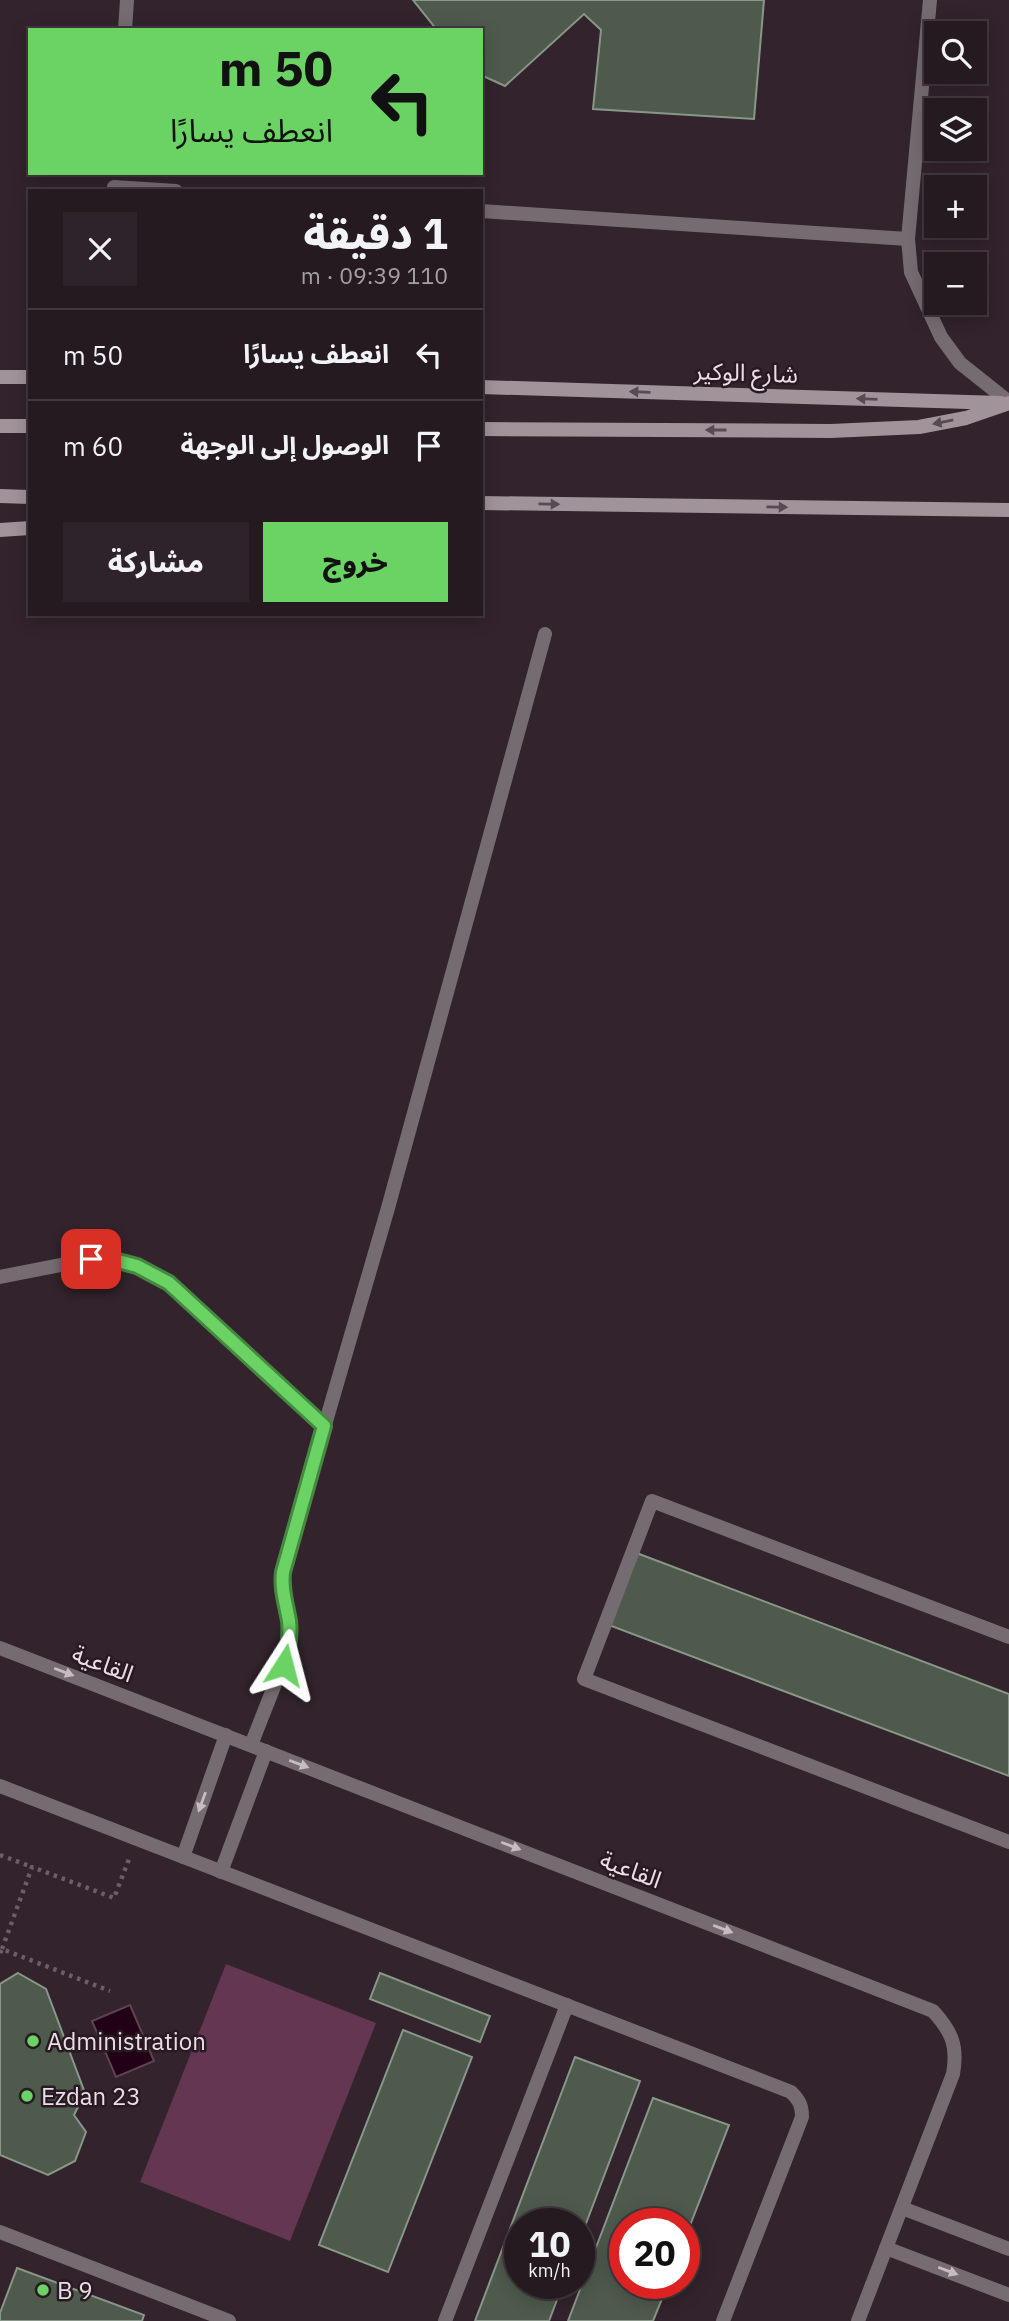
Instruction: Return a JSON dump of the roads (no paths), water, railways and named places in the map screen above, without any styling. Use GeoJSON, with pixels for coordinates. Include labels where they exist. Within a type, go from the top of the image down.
{"type":"FeatureCollection","features":[{"type":"Feature","properties":{"kind":"main road"},"geometry":{"type":"LineString","coordinates":[[0,377],[28,377]]}},
{"type":"Feature","properties":{"kind":"main road","name":"شارع الوكير"},"geometry":{"type":"LineString","coordinates":[[483,387],[1009,403]]}},
{"type":"Feature","properties":{"kind":"main road"},"geometry":{"type":"LineString","coordinates":[[483,429],[831,431],[919,426],[966,418],[1009,403]]}},
{"type":"Feature","properties":{"kind":"main road"},"geometry":{"type":"LineString","coordinates":[[0,426],[28,426]]}},
{"type":"Feature","properties":{"kind":"main road"},"geometry":{"type":"LineString","coordinates":[[0,496],[28,497]]}},
{"type":"Feature","properties":{"kind":"main road"},"geometry":{"type":"LineString","coordinates":[[483,503],[1009,510]]}},
{"type":"Feature","properties":{"kind":"main road"},"geometry":{"type":"LineString","coordinates":[[0,530],[28,528]]}},
{"type":"Feature","properties":{"kind":"street"},"geometry":{"type":"LineString","coordinates":[[125,28],[127,0]]}},
{"type":"Feature","properties":{"kind":"street"},"geometry":{"type":"LineString","coordinates":[[930,0],[908,239],[911,272],[941,337],[960,363],[1009,403]]}},
{"type":"Feature","properties":{"kind":"street"},"geometry":{"type":"LineString","coordinates":[[114,184],[158,189]]}},
{"type":"Feature","properties":{"kind":"street"},"geometry":{"type":"LineString","coordinates":[[483,211],[908,239]]}},
{"type":"Feature","properties":{"kind":"street"},"geometry":{"type":"LineString","coordinates":[[251,1745],[288,1651],[289,1624],[283,1598],[283,1572],[388,1208],[545,634]]}},
{"type":"Feature","properties":{"kind":"street"},"geometry":{"type":"LineString","coordinates":[[0,1278],[91,1259],[114,1260],[145,1269],[169,1283],[324,1426]]}},
{"type":"Feature","properties":{"kind":"street"},"geometry":{"type":"LineString","coordinates":[[1009,1637],[652,1501],[584,1679],[1009,1842]]}},
{"type":"Feature","properties":{"kind":"street","name":"القاعية"},"geometry":{"type":"LineString","coordinates":[[0,1648],[933,2011],[945,2024],[952,2038],[956,2056],[953,2074],[858,2321]]}},
{"type":"Feature","properties":{"kind":"street"},"geometry":{"type":"LineString","coordinates":[[183,1857],[226,1735]]}},
{"type":"Feature","properties":{"kind":"street"},"geometry":{"type":"LineString","coordinates":[[221,1872],[266,1751]]}},
{"type":"Feature","properties":{"kind":"street"},"geometry":{"type":"LineString","coordinates":[[0,1786],[791,2092],[802,2107],[802,2117],[723,2321]]}},
{"type":"Feature","properties":{"kind":"street"},"geometry":{"type":"LineString","coordinates":[[445,2321],[567,2006]]}},
{"type":"Feature","properties":{"kind":"street"},"geometry":{"type":"LineString","coordinates":[[902,2208],[1009,2249]]}},
{"type":"Feature","properties":{"kind":"street"},"geometry":{"type":"LineString","coordinates":[[0,2232],[229,2321]]}},
{"type":"Feature","properties":{"kind":"street"},"geometry":{"type":"LineString","coordinates":[[886,2248],[1009,2295]]}},
{"type":"Feature","properties":{"kind":"place","name":"Administration"},"geometry":{"type":"Point","coordinates":[33,2041]}},
{"type":"Feature","properties":{"kind":"place","name":"Ezdan 23"},"geometry":{"type":"Point","coordinates":[27,2096]}},
{"type":"Feature","properties":{"kind":"place","name":"B 9"},"geometry":{"type":"Point","coordinates":[43,2290]}}]}
